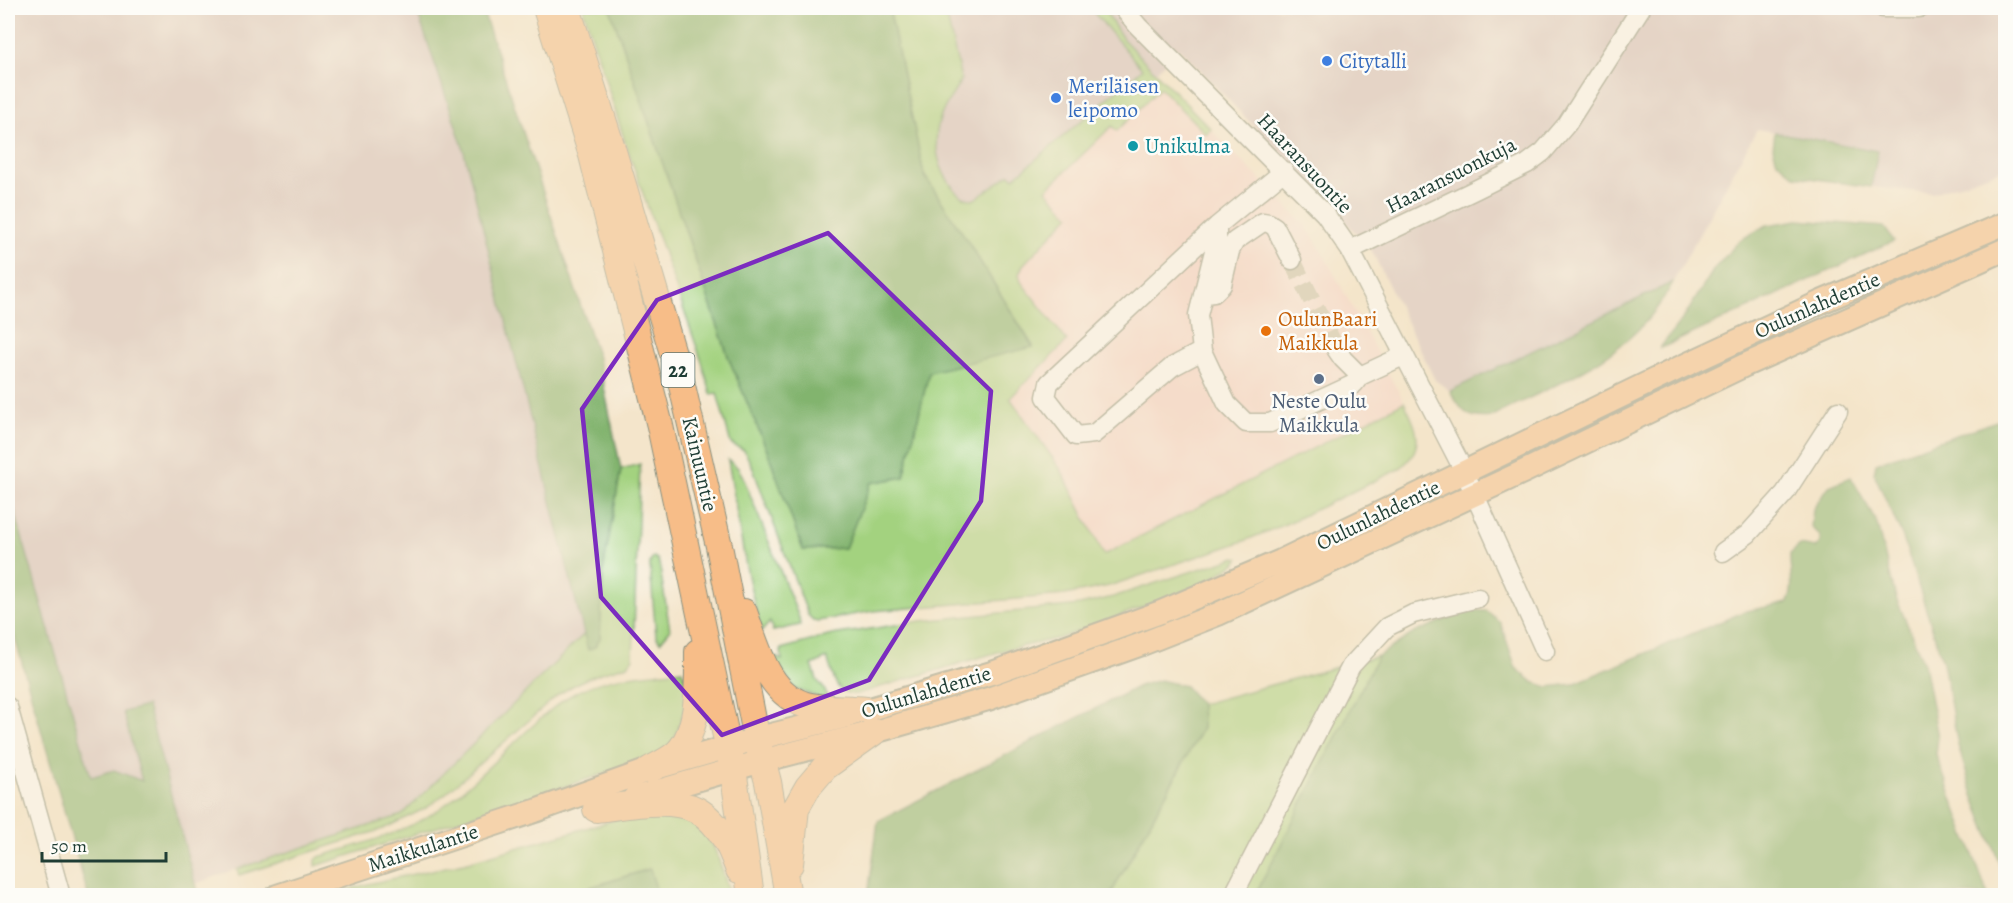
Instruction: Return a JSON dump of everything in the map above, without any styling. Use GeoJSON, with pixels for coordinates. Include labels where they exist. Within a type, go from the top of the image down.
{"type":"FeatureCollection","features":[{"type":"Feature","properties":{"kind":"highway","name":"Kainuuntie"},"geometry":{"type":"LineString","coordinates":[[546,8],[592,155],[660,426],[731,759],[751,896]]}},
{"type":"Feature","properties":{"kind":"highway","name":"Kainuuntie"},"geometry":{"type":"LineString","coordinates":[[567,8],[612,148],[680,378],[719,546],[759,750],[768,782],[787,890]]}},
{"type":"Feature","properties":{"kind":"highway"},"geometry":{"type":"LineString","coordinates":[[719,546],[765,668],[781,689],[798,702],[809,706],[870,721]]}},
{"type":"Feature","properties":{"kind":"highway"},"geometry":{"type":"LineString","coordinates":[[649,770],[676,754],[687,736],[694,714],[698,688],[699,610]]}},
{"type":"Feature","properties":{"kind":"highway"},"geometry":{"type":"LineString","coordinates":[[787,890],[796,808],[825,767],[870,721]]}},
{"type":"Feature","properties":{"kind":"highway"},"geometry":{"type":"LineString","coordinates":[[596,809],[667,803],[696,810],[709,820],[726,841],[751,896]]}},
{"type":"Feature","properties":{"kind":"main road","name":"Oulunlahdentie"},"geometry":{"type":"LineString","coordinates":[[870,721],[995,672],[1161,612],[1281,561],[1677,369],[1821,302],[2006,223]]}},
{"type":"Feature","properties":{"kind":"main road","name":"Oulunlahdentie"},"geometry":{"type":"LineString","coordinates":[[731,759],[870,721],[988,699],[1153,640],[1218,614],[1745,365],[2006,249]]}},
{"type":"Feature","properties":{"kind":"main road","name":"Maikkulantie"},"geometry":{"type":"LineString","coordinates":[[282,895],[535,812],[649,770],[731,759]]}},
{"type":"Feature","properties":{"kind":"main road","name":"Maikkulantie"},"geometry":{"type":"LineString","coordinates":[[535,812],[596,809],[731,759]]}},
{"type":"Feature","properties":{"kind":"street","name":"Haaransuontie"},"geometry":{"type":"LineString","coordinates":[[1124,8],[1138,26],[1325,214],[1350,250],[1465,473],[1545,651]]}},
{"type":"Feature","properties":{"kind":"street","name":"Haaransuonkuja"},"geometry":{"type":"LineString","coordinates":[[1350,250],[1527,164],[1543,152],[1567,124],[1641,8]]}},
{"type":"Feature","properties":{"kind":"street"},"geometry":{"type":"LineString","coordinates":[[1883,8],[1919,8]]}},
{"type":"Feature","properties":{"kind":"street"},"geometry":{"type":"LineString","coordinates":[[1202,351],[1172,367],[1094,434],[1076,435],[1046,397],[1049,383],[1217,226],[1284,171]]}},
{"type":"Feature","properties":{"kind":"street"},"geometry":{"type":"LineString","coordinates":[[1203,294],[1214,293],[1222,285],[1230,251],[1235,241],[1263,222],[1275,227],[1292,260]]}},
{"type":"Feature","properties":{"kind":"street"},"geometry":{"type":"LineString","coordinates":[[1217,226],[1217,239],[1198,315],[1202,351],[1227,404],[1246,423],[1270,423],[1354,384],[1360,376],[1403,356]]}},
{"type":"Feature","properties":{"kind":"street"},"geometry":{"type":"LineString","coordinates":[[1336,349],[1342,359],[1360,376]]}},
{"type":"Feature","properties":{"kind":"street"},"geometry":{"type":"LineString","coordinates":[[1723,552],[1748,534],[1785,493],[1838,411]]}},
{"type":"Feature","properties":{"kind":"street"},"geometry":{"type":"LineString","coordinates":[[1233,896],[1351,666],[1386,627],[1413,614],[1478,598]]}},
{"type":"Feature","properties":{"kind":"street"},"geometry":{"type":"LineString","coordinates":[[8,707],[61,896]]}},
{"type":"Feature","properties":{"kind":"highlighted area"},"geometry":{"type":"Polygon","coordinates":[[[828,233],[991,391],[981,501],[869,680],[722,735],[601,597],[582,409],[657,300],[828,233]]]}},
{"type":"Feature","properties":{"kind":"shaded area"},"geometry":{"type":"Polygon","coordinates":[[[8,8],[416,8],[462,144],[585,633],[402,815],[164,895],[112,896],[8,614],[8,8]]]}},
{"type":"Feature","properties":{"kind":"shaded area"},"geometry":{"type":"Polygon","coordinates":[[[889,8],[2005,8],[2005,169],[1933,193],[1871,187],[1877,151],[1757,129],[1673,282],[1450,391],[1435,380],[1371,249],[1179,48],[1155,73],[965,237],[924,175],[889,8]]]}},
{"type":"Feature","properties":{"kind":"shaded area"},"geometry":{"type":"Polygon","coordinates":[[[1155,73],[1305,225],[1404,402],[1104,555],[1061,470],[1010,398],[1067,341],[965,237],[1155,73]]]}},
{"type":"Feature","properties":{"kind":"green space"},"geometry":{"type":"Polygon","coordinates":[[[416,8],[482,8],[598,358],[621,469],[603,571],[600,638],[595,647],[588,650],[462,144],[416,8]]]}},
{"type":"Feature","properties":{"kind":"green space"},"geometry":{"type":"Polygon","coordinates":[[[583,8],[610,8],[729,359],[769,455],[803,550],[845,548],[871,482],[904,477],[929,372],[1033,346],[924,175],[889,8],[945,8],[961,79],[941,116],[936,145],[944,173],[963,197],[975,199],[1010,174],[1014,178],[1142,69],[1090,8],[1103,8],[1123,39],[1211,129],[1206,134],[1160,88],[1117,131],[1112,126],[1046,190],[1070,215],[1023,265],[1019,274],[1021,282],[1067,341],[1010,398],[1061,470],[1104,555],[1404,402],[1416,429],[1416,445],[1413,453],[1399,469],[1290,522],[1244,541],[1109,586],[1065,595],[873,611],[813,620],[808,615],[752,466],[744,450],[731,444],[717,393],[711,394],[702,362],[625,142],[583,8]]]}},
{"type":"Feature","properties":{"kind":"green space"},"geometry":{"type":"Polygon","coordinates":[[[610,8],[889,8],[924,175],[1033,347],[929,372],[904,477],[871,483],[845,548],[803,550],[769,455],[729,359],[610,8]]]}},
{"type":"Feature","properties":{"kind":"green space"},"geometry":{"type":"Polygon","coordinates":[[[1775,132],[1878,151],[1871,187],[1795,176],[1777,161],[1773,148],[1775,132]]]}},
{"type":"Feature","properties":{"kind":"green space"},"geometry":{"type":"Polygon","coordinates":[[[1798,220],[1884,227],[1894,241],[1659,349],[1685,316],[1714,269],[1740,240],[1767,225],[1798,220]]]}},
{"type":"Feature","properties":{"kind":"green space"},"geometry":{"type":"Polygon","coordinates":[[[1673,282],[1657,308],[1618,348],[1570,378],[1491,417],[1476,417],[1466,413],[1450,391],[1673,282]]]}},
{"type":"Feature","properties":{"kind":"green space"},"geometry":{"type":"Polygon","coordinates":[[[2006,418],[2005,885],[1958,745],[1943,662],[1903,538],[1874,473],[1876,463],[2006,418]]]}},
{"type":"Feature","properties":{"kind":"green space"},"geometry":{"type":"Polygon","coordinates":[[[728,460],[738,468],[743,477],[800,625],[773,631],[770,622],[762,631],[746,568],[728,460]]]}},
{"type":"Feature","properties":{"kind":"green space"},"geometry":{"type":"Polygon","coordinates":[[[640,464],[633,658],[628,665],[579,682],[559,694],[426,808],[383,829],[239,875],[237,869],[402,815],[585,633],[588,649],[600,638],[603,571],[621,469],[640,464]]]}},
{"type":"Feature","properties":{"kind":"green space"},"geometry":{"type":"Polygon","coordinates":[[[1851,477],[1876,521],[1896,598],[1924,664],[1938,737],[1936,755],[1988,895],[1255,895],[1378,656],[1414,633],[1468,610],[1487,611],[1500,622],[1516,668],[1533,682],[1548,687],[1573,684],[1746,611],[1787,603],[1792,585],[1790,554],[1800,545],[1815,548],[1820,543],[1820,536],[1811,527],[1813,509],[1829,486],[1851,477]]]}},
{"type":"Feature","properties":{"kind":"green space"},"geometry":{"type":"Polygon","coordinates":[[[8,488],[91,777],[114,770],[142,781],[123,712],[147,706],[197,891],[184,896],[88,895],[8,614],[8,488]]]}},
{"type":"Feature","properties":{"kind":"green space"},"geometry":{"type":"Polygon","coordinates":[[[654,557],[658,560],[660,568],[670,630],[660,642],[656,636],[650,567],[650,562],[654,557]]]}},
{"type":"Feature","properties":{"kind":"green space"},"geometry":{"type":"Polygon","coordinates":[[[1236,557],[1239,558],[1237,562],[1213,578],[1186,591],[1060,638],[1005,650],[857,694],[849,694],[839,688],[827,658],[812,665],[817,680],[827,696],[823,699],[795,689],[771,655],[782,660],[781,649],[832,635],[921,621],[1080,605],[1113,597],[1236,557]]]}},
{"type":"Feature","properties":{"kind":"green space"},"geometry":{"type":"Polygon","coordinates":[[[1378,656],[1255,895],[1110,896],[1202,729],[1201,704],[1378,656]]]}},
{"type":"Feature","properties":{"kind":"green space"},"geometry":{"type":"Polygon","coordinates":[[[690,669],[691,688],[674,741],[657,755],[316,866],[316,860],[319,857],[404,829],[435,812],[470,784],[547,713],[575,693],[595,684],[631,676],[682,670],[684,677],[690,669]]]}},
{"type":"Feature","properties":{"kind":"green space"},"geometry":{"type":"Polygon","coordinates":[[[1160,680],[1185,686],[1201,704],[1202,728],[1110,895],[868,895],[878,821],[1139,686],[1160,680]]]}},
{"type":"Feature","properties":{"kind":"green space"},"geometry":{"type":"Polygon","coordinates":[[[661,810],[688,819],[705,833],[716,852],[730,895],[658,895],[649,869],[565,895],[327,896],[368,884],[464,863],[642,812],[661,810]]]}},
{"type":"Feature","properties":{"kind":"green space"},"geometry":{"type":"Polygon","coordinates":[[[650,869],[658,895],[565,895],[650,869]]]}},
{"type":"Feature","properties":{"kind":"tunnel"},"geometry":{"type":"LineString","coordinates":[[1292,260],[1336,349]]}},
{"type":"Feature","properties":{"kind":"place","name":"Citytalli"},"geometry":{"type":"Point","coordinates":[1327,61]}},
{"type":"Feature","properties":{"kind":"place","name":"Meriläisen leipomo"},"geometry":{"type":"Point","coordinates":[1056,98]}},
{"type":"Feature","properties":{"kind":"place","name":"Unikulma"},"geometry":{"type":"Point","coordinates":[1133,146]}},
{"type":"Feature","properties":{"kind":"place","name":"OulunBaari Maikkula"},"geometry":{"type":"Point","coordinates":[1266,331]}},
{"type":"Feature","properties":{"kind":"place","name":"Neste Oulu Maikkula"},"geometry":{"type":"Point","coordinates":[1319,379]}}]}
